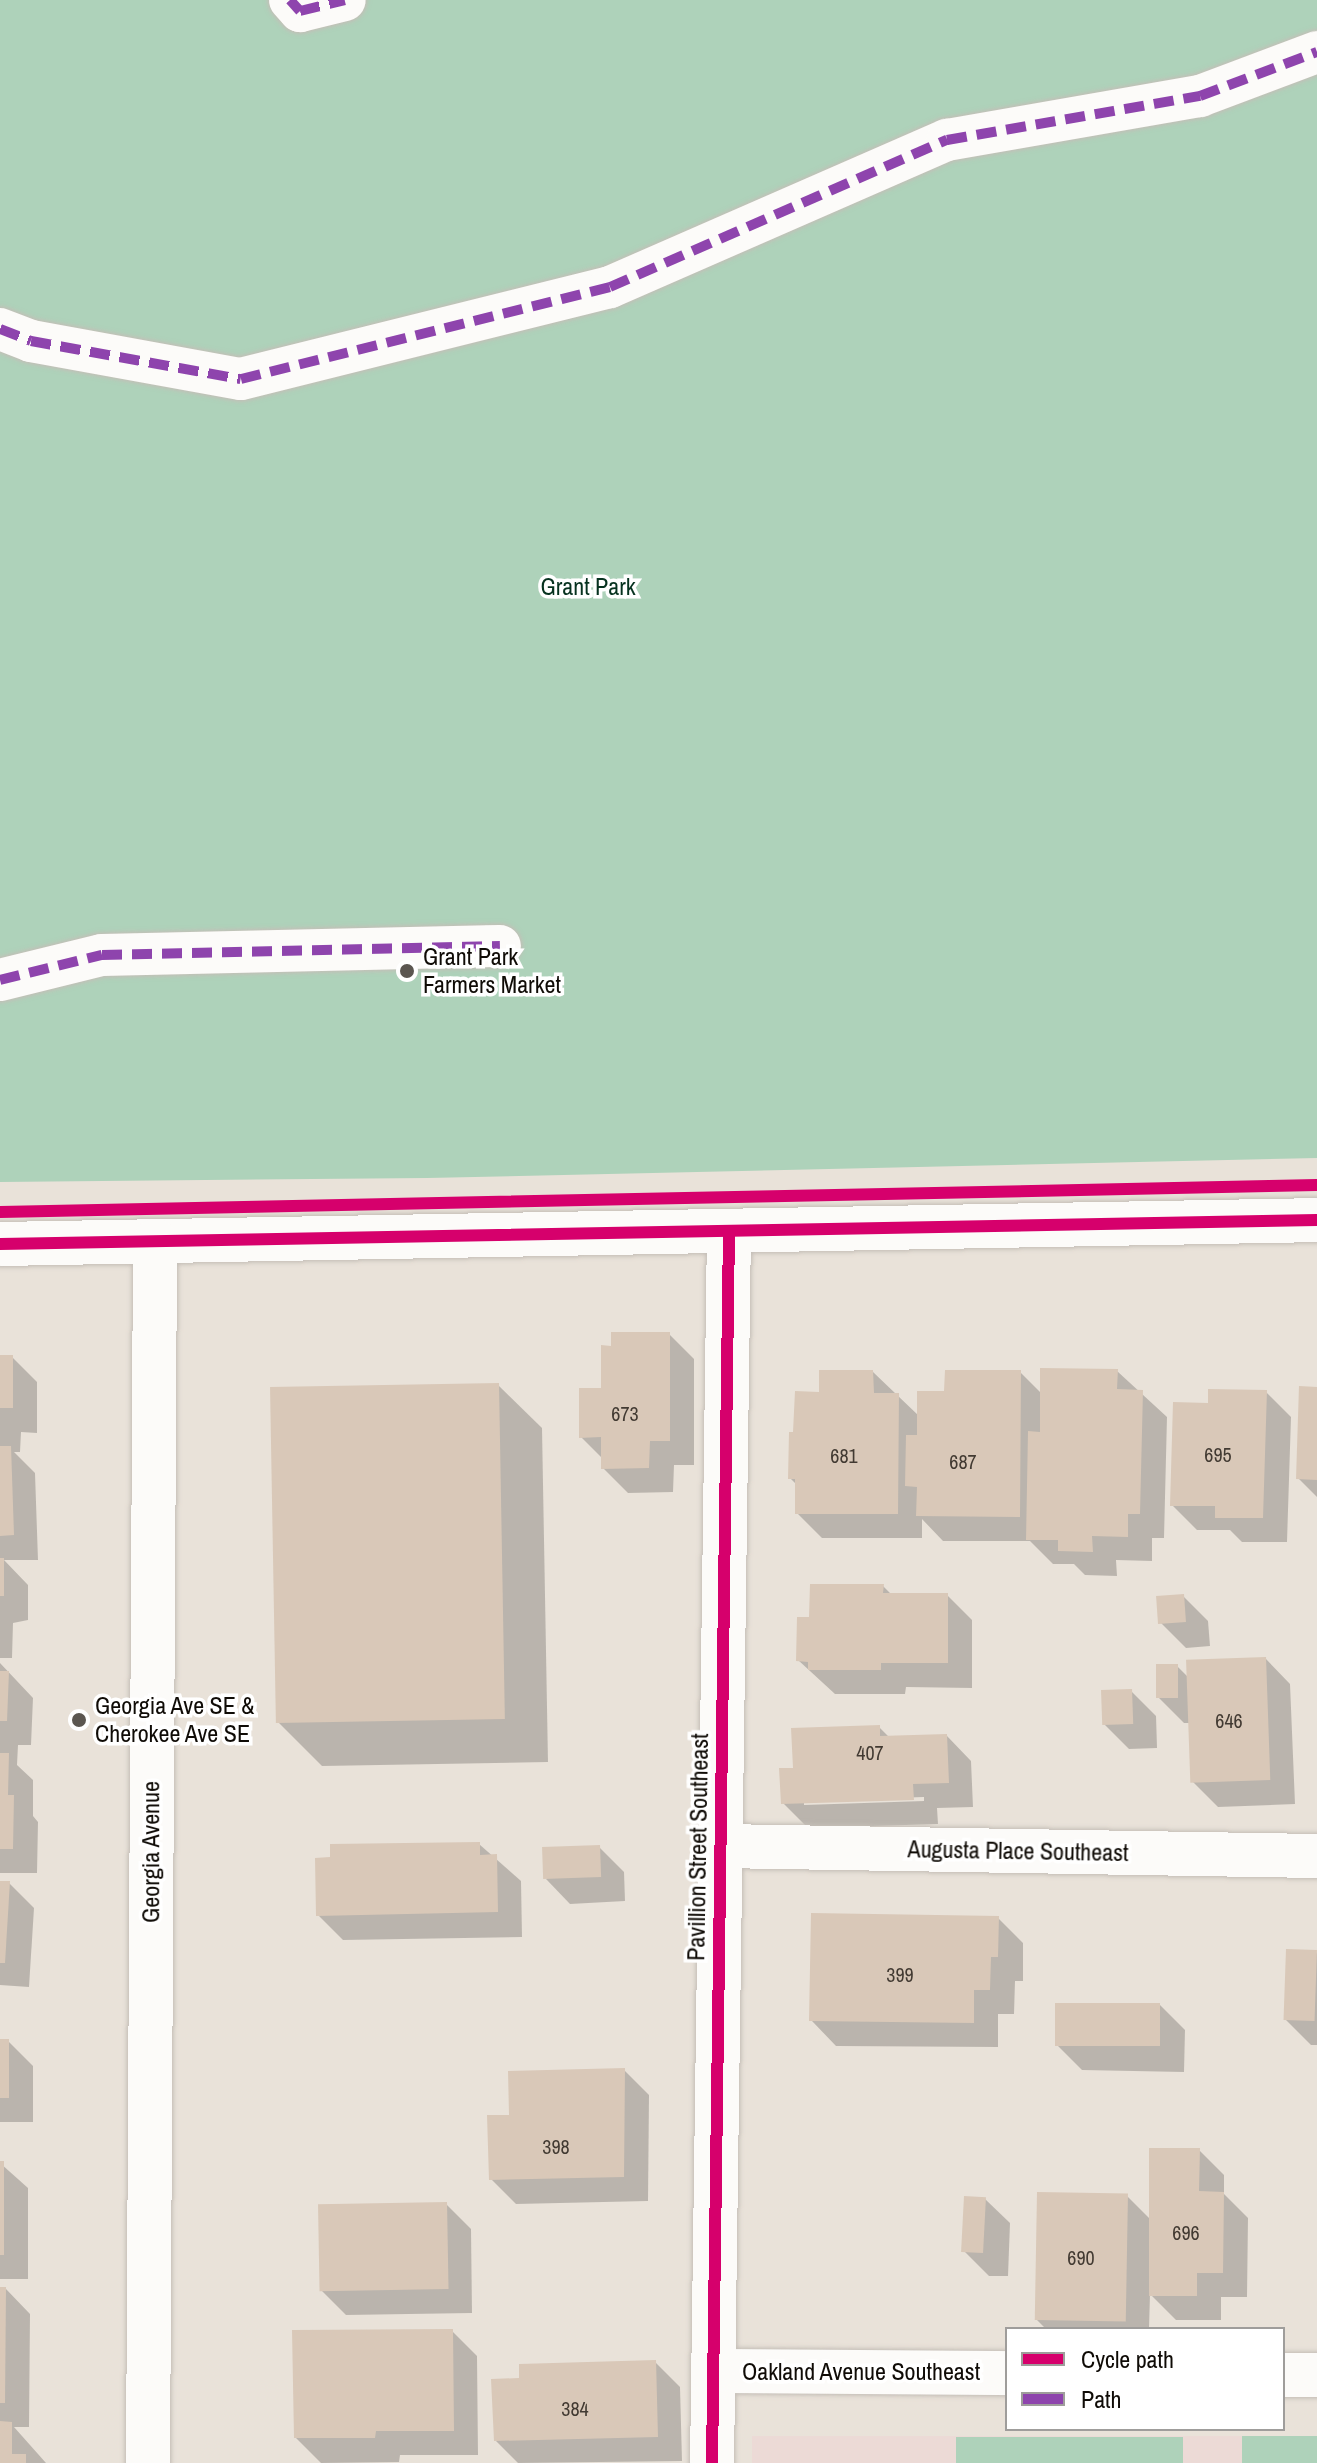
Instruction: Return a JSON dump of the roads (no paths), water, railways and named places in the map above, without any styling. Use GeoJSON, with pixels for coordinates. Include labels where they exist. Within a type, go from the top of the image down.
{"type":"FeatureCollection","features":[{"type":"Feature","properties":{"kind":"street"},"geometry":{"type":"LineString","coordinates":[[290,0],[300,11],[345,0]]}},
{"type":"Feature","properties":{"kind":"street"},"geometry":{"type":"LineString","coordinates":[[0,329],[31,341],[241,379],[610,287],[947,140],[1200,96],[1317,52]]}},
{"type":"Feature","properties":{"kind":"street"},"geometry":{"type":"LineString","coordinates":[[0,980],[102,955],[500,946]]}},
{"type":"Feature","properties":{"kind":"street"},"geometry":{"type":"LineString","coordinates":[[0,1244],[1317,1220]]}},
{"type":"Feature","properties":{"kind":"street","name":"Pavillion Street Southeast"},"geometry":{"type":"LineString","coordinates":[[712,2463],[729,1231]]}},
{"type":"Feature","properties":{"kind":"street","name":"Georgia Avenue"},"geometry":{"type":"LineString","coordinates":[[148,2463],[155,1241]]}},
{"type":"Feature","properties":{"kind":"street","name":"Augusta Place Southeast"},"geometry":{"type":"LineString","coordinates":[[720,1846],[1317,1856]]}},
{"type":"Feature","properties":{"kind":"street","name":"Oakland Avenue Southeast"},"geometry":{"type":"LineString","coordinates":[[714,2371],[1005,2373]]}},
{"type":"Feature","properties":{"kind":"street"},"geometry":{"type":"LineString","coordinates":[[1285,2375],[1317,2375]]}},
{"type":"Feature","properties":{"kind":"place","name":"Grant Park Farmers Market"},"geometry":{"type":"Point","coordinates":[407,971]}},
{"type":"Feature","properties":{"kind":"place","name":"Georgia Ave SE & Cherokee Ave SE"},"geometry":{"type":"Point","coordinates":[79,1720]}},
{"type":"Feature","properties":{"kind":"park label","name":"Grant Park"},"geometry":{"type":"Point","coordinates":[588,587]}}]}
